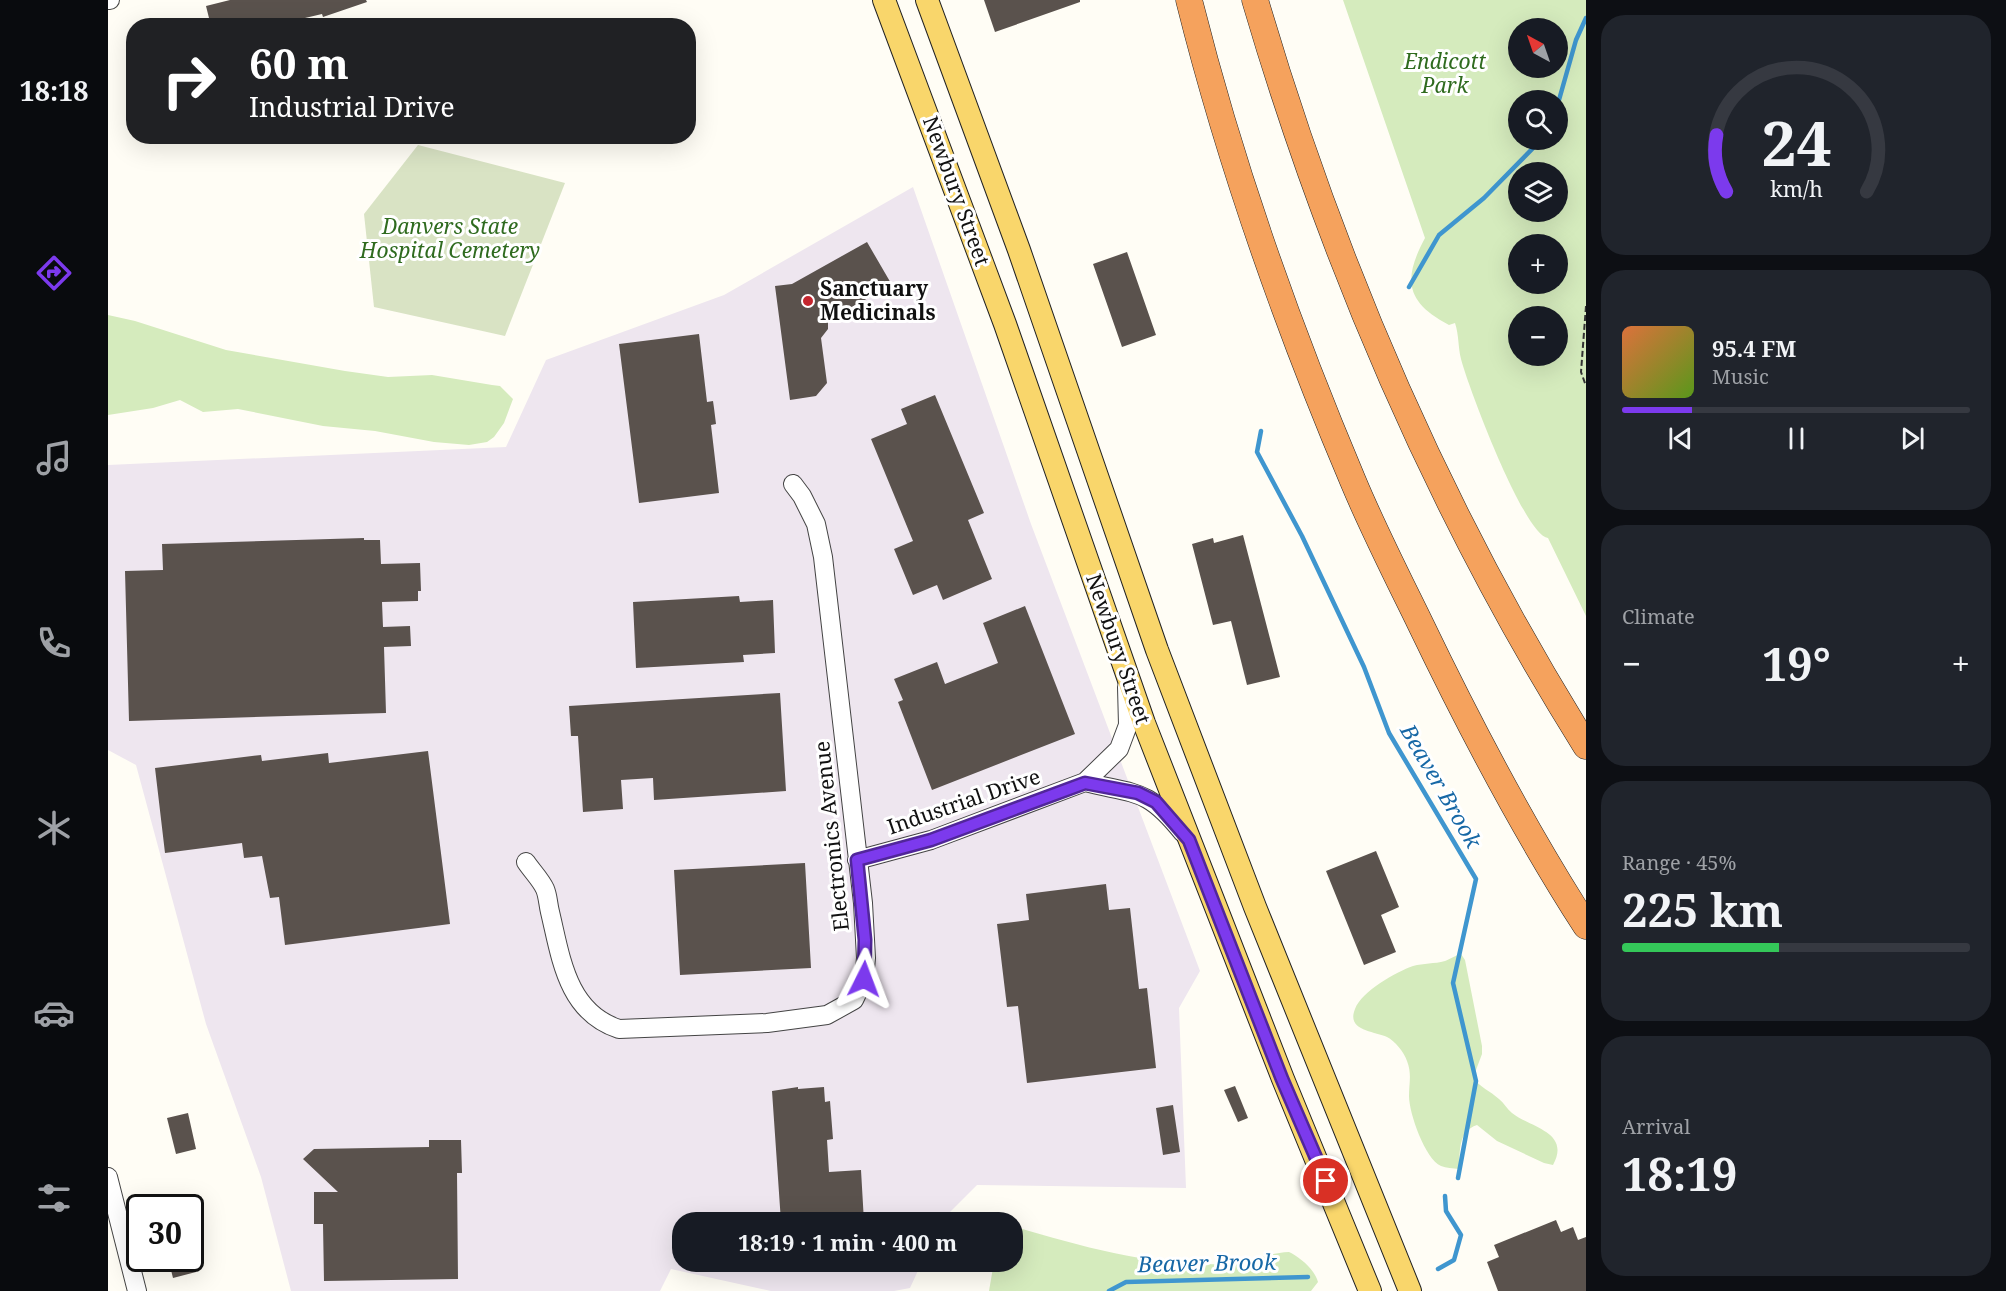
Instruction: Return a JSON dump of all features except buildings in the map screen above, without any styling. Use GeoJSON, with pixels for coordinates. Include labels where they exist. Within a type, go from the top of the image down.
{"type":"FeatureCollection","features":[{"type":"Feature","properties":{"kind":"highway"},"geometry":{"type":"LineString","coordinates":[[1189,0],[1248,203],[1284,306],[1353,482],[1448,680],[1524,823],[1586,927]]}},
{"type":"Feature","properties":{"kind":"highway"},"geometry":{"type":"LineString","coordinates":[[1255,0],[1299,140],[1330,224],[1409,416],[1497,595],[1546,683],[1586,746]]}},
{"type":"Feature","properties":{"kind":"main road","name":"Newbury Street"},"geometry":{"type":"LineString","coordinates":[[884,0],[1005,324],[1127,674],[1189,840],[1282,1079],[1370,1291]]}},
{"type":"Feature","properties":{"kind":"main road","name":"Newbury Street"},"geometry":{"type":"LineString","coordinates":[[927,0],[1022,261],[1157,650],[1255,908],[1410,1291]]}},
{"type":"Feature","properties":{"kind":"street","name":"Electronics Avenue"},"geometry":{"type":"LineString","coordinates":[[526,862],[545,888],[566,977],[572,992],[596,1018],[619,1029],[767,1023],[827,1015],[854,1000],[864,979],[866,958],[823,557],[816,524],[802,496],[792,484]]}},
{"type":"Feature","properties":{"kind":"street","name":"Industrial Drive"},"geometry":{"type":"LineString","coordinates":[[857,860],[931,840],[1085,783],[1110,760],[1123,739],[1128,725],[1127,674]]}},
{"type":"Feature","properties":{"kind":"street"},"geometry":{"type":"LineString","coordinates":[[1085,783],[1138,793],[1156,802],[1189,840]]}},
{"type":"Feature","properties":{"kind":"street"},"geometry":{"type":"LineString","coordinates":[[108,1177],[137,1291]]}},
{"type":"Feature","properties":{"kind":"path"},"geometry":{"type":"LineString","coordinates":[[1586,306],[1581,372],[1586,386]]}},
{"type":"Feature","properties":{"kind":"shaded area"},"geometry":{"type":"Polygon","coordinates":[[[913,187],[1031,524],[1200,971],[1179,1008],[1186,1188],[977,1185],[950,1212],[672,1212],[672,1269],[660,1291],[291,1291],[261,1177],[206,1024],[136,765],[108,750],[108,465],[506,447],[546,360],[724,295],[913,187]]]}},
{"type":"Feature","properties":{"kind":"shaded area"},"geometry":{"type":"Polygon","coordinates":[[[685,1272],[917,1272],[910,1288],[894,1291],[771,1291],[685,1272]]]}},
{"type":"Feature","properties":{"kind":"green space","name":"Endicott Park"},"geometry":{"type":"Polygon","coordinates":[[[1343,0],[1586,0],[1586,616],[1548,538],[1538,531],[1525,513],[1498,458],[1466,374],[1455,323],[1449,325],[1434,316],[1416,298],[1411,277],[1425,238],[1343,0]]]}},
{"type":"Feature","properties":{"kind":"green space","name":"Danvers State Hospital Cemetery"},"geometry":{"type":"Polygon","coordinates":[[[418,145],[565,183],[505,336],[374,307],[364,214],[418,145]]]}},
{"type":"Feature","properties":{"kind":"green space"},"geometry":{"type":"Polygon","coordinates":[[[108,315],[135,321],[226,350],[388,377],[432,375],[500,386],[513,399],[504,423],[494,437],[487,442],[469,445],[323,426],[238,409],[203,412],[180,400],[153,408],[108,415],[108,315]]]}},
{"type":"Feature","properties":{"kind":"green space"},"geometry":{"type":"Polygon","coordinates":[[[1461,954],[1465,960],[1482,1046],[1482,1054],[1473,1078],[1512,1113],[1553,1138],[1557,1145],[1557,1154],[1553,1165],[1497,1141],[1477,1125],[1466,1132],[1463,1137],[1459,1169],[1447,1168],[1435,1162],[1424,1145],[1415,1124],[1409,1096],[1409,1070],[1404,1054],[1390,1039],[1363,1029],[1354,1022],[1353,1016],[1359,1002],[1380,983],[1413,966],[1445,961],[1461,954]]]}},
{"type":"Feature","properties":{"kind":"green space"},"geometry":{"type":"Polygon","coordinates":[[[1023,1229],[1091,1248],[1170,1262],[1233,1264],[1289,1252],[1307,1264],[1318,1282],[1311,1291],[989,1291],[992,1272],[1023,1272],[1023,1229]]]}},
{"type":"Feature","properties":{"kind":"waterway","name":"Beaver Brook"},"geometry":{"type":"LineString","coordinates":[[1562,90],[1576,40],[1586,18]]}},
{"type":"Feature","properties":{"kind":"waterway","name":"Beaver Brook"},"geometry":{"type":"LineString","coordinates":[[1409,287],[1439,235],[1484,198],[1531,150]]}},
{"type":"Feature","properties":{"kind":"waterway","name":"Beaver Brook"},"geometry":{"type":"LineString","coordinates":[[1261,431],[1257,452],[1302,536],[1364,667],[1389,733],[1476,879],[1453,983],[1476,1081],[1458,1178]]}},
{"type":"Feature","properties":{"kind":"waterway","name":"Beaver Brook"},"geometry":{"type":"LineString","coordinates":[[1438,1269],[1454,1260],[1461,1235],[1446,1211],[1445,1196]]}},
{"type":"Feature","properties":{"kind":"waterway","name":"Beaver Brook"},"geometry":{"type":"LineString","coordinates":[[1109,1291],[1126,1282],[1308,1277]]}},
{"type":"Feature","properties":{"kind":"place","name":"Sanctuary Medicinals"},"geometry":{"type":"Point","coordinates":[808,301]}},
{"type":"Feature","properties":{"kind":"route"},"geometry":{"type":"LineString","coordinates":[[864,979],[866,958],[863,903],[857,860],[931,840],[1085,783],[1138,793],[1156,802],[1189,840],[1282,1079],[1326,1181]]}}]}
